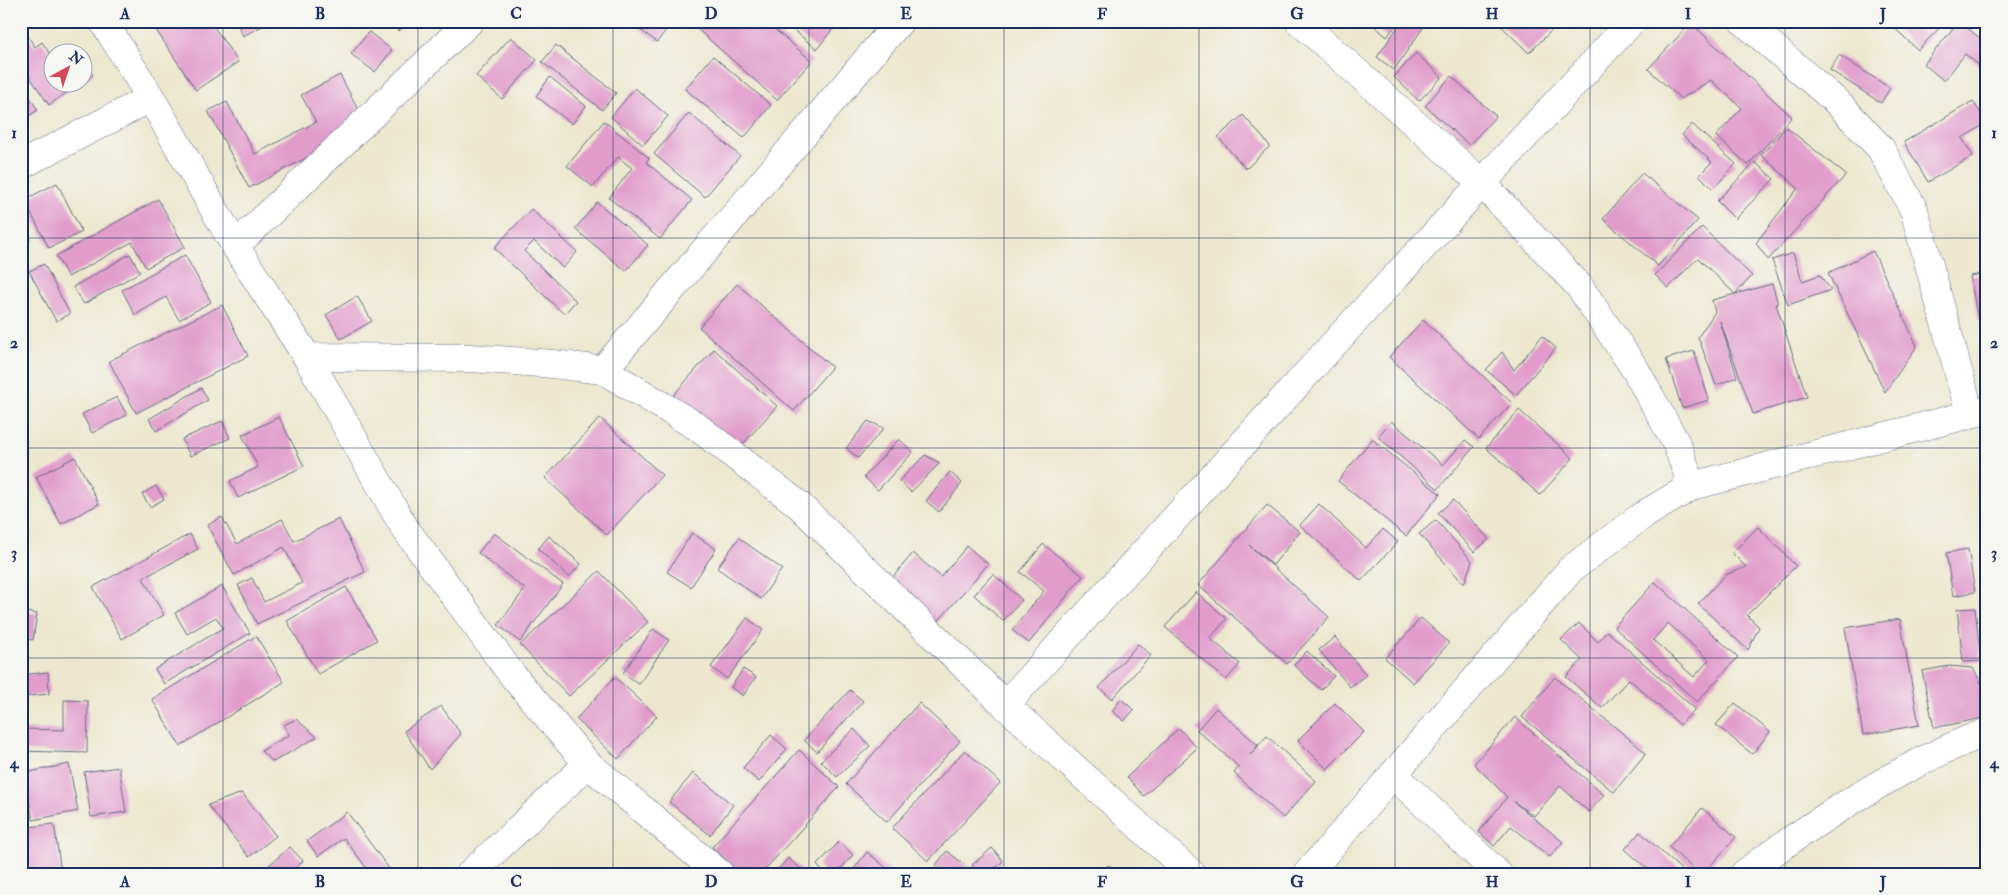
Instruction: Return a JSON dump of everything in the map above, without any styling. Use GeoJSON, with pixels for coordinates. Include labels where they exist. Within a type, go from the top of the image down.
{"type":"FeatureCollection","features":[{"type":"Feature","properties":{"kind":"street"},"geometry":{"type":"LineString","coordinates":[[103,21],[151,98],[235,246],[307,357],[404,527],[513,676],[588,764],[720,874]]}},
{"type":"Feature","properties":{"kind":"street"},"geometry":{"type":"LineString","coordinates":[[235,246],[470,21]]}},
{"type":"Feature","properties":{"kind":"street"},"geometry":{"type":"LineString","coordinates":[[603,370],[900,21]]}},
{"type":"Feature","properties":{"kind":"street"},"geometry":{"type":"LineString","coordinates":[[1298,21],[1482,183],[1579,286],[1635,369],[1677,445],[1692,486]]}},
{"type":"Feature","properties":{"kind":"street"},"geometry":{"type":"LineString","coordinates":[[1005,705],[1632,21]]}},
{"type":"Feature","properties":{"kind":"street"},"geometry":{"type":"LineString","coordinates":[[1307,874],[1570,569],[1642,516],[1692,486],[1978,412],[1942,305],[1914,210],[1881,149],[1838,103],[1744,21]]}},
{"type":"Feature","properties":{"kind":"street"},"geometry":{"type":"LineString","coordinates":[[21,165],[151,98]]}},
{"type":"Feature","properties":{"kind":"street"},"geometry":{"type":"LineString","coordinates":[[307,357],[470,358],[603,370],[696,426],[798,504],[1005,705],[1192,874]]}},
{"type":"Feature","properties":{"kind":"street"},"geometry":{"type":"LineString","coordinates":[[1744,874],[1777,848],[1890,776],[1960,742],[1987,732]]}},
{"type":"Feature","properties":{"kind":"street"},"geometry":{"type":"LineString","coordinates":[[470,874],[588,764]]}},
{"type":"Feature","properties":{"kind":"street"},"geometry":{"type":"LineString","coordinates":[[1393,774],[1498,874]]}},
{"type":"Feature","properties":{"kind":"building"},"geometry":{"type":"Polygon","coordinates":[[[150,21],[210,21],[238,62],[196,90],[150,21]]]}},
{"type":"Feature","properties":{"kind":"building"},"geometry":{"type":"Polygon","coordinates":[[[236,21],[272,21],[243,36],[236,21]]]}},
{"type":"Feature","properties":{"kind":"building"},"geometry":{"type":"Polygon","coordinates":[[[390,21],[410,21],[398,31],[390,21]]]}},
{"type":"Feature","properties":{"kind":"building"},"geometry":{"type":"Polygon","coordinates":[[[644,21],[653,21],[666,30],[657,42],[639,29],[644,21]]]}},
{"type":"Feature","properties":{"kind":"building"},"geometry":{"type":"Polygon","coordinates":[[[696,21],[765,21],[812,61],[777,100],[693,25],[696,21]]]}},
{"type":"Feature","properties":{"kind":"building"},"geometry":{"type":"Polygon","coordinates":[[[787,21],[839,21],[817,49],[785,23],[787,21]]]}},
{"type":"Feature","properties":{"kind":"building"},"geometry":{"type":"Polygon","coordinates":[[[1374,21],[1399,21],[1387,37],[1372,24],[1374,21]]]}},
{"type":"Feature","properties":{"kind":"building"},"geometry":{"type":"Polygon","coordinates":[[[1402,21],[1417,21],[1424,26],[1394,70],[1377,57],[1402,21]]]}},
{"type":"Feature","properties":{"kind":"building"},"geometry":{"type":"Polygon","coordinates":[[[1496,21],[1561,21],[1529,53],[1496,21]]]}},
{"type":"Feature","properties":{"kind":"building"},"geometry":{"type":"Polygon","coordinates":[[[1887,21],[1946,21],[1918,50],[1887,21]]]}},
{"type":"Feature","properties":{"kind":"building"},"geometry":{"type":"Polygon","coordinates":[[[1959,21],[1987,44],[1987,72],[1965,54],[1944,81],[1924,64],[1959,21]]]}},
{"type":"Feature","properties":{"kind":"building"},"geometry":{"type":"Polygon","coordinates":[[[1691,23],[1792,117],[1748,165],[1716,136],[1742,108],[1711,80],[1681,99],[1648,69],[1691,23]]]}},
{"type":"Feature","properties":{"kind":"building"},"geometry":{"type":"Polygon","coordinates":[[[21,26],[35,47],[42,42],[42,92],[68,92],[49,105],[21,64],[21,26]]]}},
{"type":"Feature","properties":{"kind":"building"},"geometry":{"type":"Polygon","coordinates":[[[369,32],[392,50],[375,72],[351,54],[369,32]]]}},
{"type":"Feature","properties":{"kind":"building"},"geometry":{"type":"Polygon","coordinates":[[[511,37],[537,60],[502,99],[476,76],[511,37]]]}},
{"type":"Feature","properties":{"kind":"building"},"geometry":{"type":"Polygon","coordinates":[[[556,45],[616,93],[602,110],[542,62],[556,45]]]}},
{"type":"Feature","properties":{"kind":"building"},"geometry":{"type":"Polygon","coordinates":[[[1416,53],[1442,77],[1419,101],[1394,77],[1416,53]]]}},
{"type":"Feature","properties":{"kind":"building"},"geometry":{"type":"Polygon","coordinates":[[[1839,55],[1890,88],[1881,103],[1830,70],[1839,55]]]}},
{"type":"Feature","properties":{"kind":"building"},"geometry":{"type":"Polygon","coordinates":[[[713,56],[771,105],[744,138],[685,89],[713,56]]]}},
{"type":"Feature","properties":{"kind":"building"},"geometry":{"type":"Polygon","coordinates":[[[340,75],[367,126],[249,188],[208,111],[227,102],[255,154],[316,122],[301,95],[340,75]]]}},
{"type":"Feature","properties":{"kind":"building"},"geometry":{"type":"Polygon","coordinates":[[[1451,76],[1496,116],[1469,145],[1425,106],[1451,76]]]}},
{"type":"Feature","properties":{"kind":"building"},"geometry":{"type":"Polygon","coordinates":[[[550,77],[586,106],[572,124],[536,96],[550,77]]]}},
{"type":"Feature","properties":{"kind":"building"},"geometry":{"type":"Polygon","coordinates":[[[21,84],[38,110],[21,121],[21,84]]]}},
{"type":"Feature","properties":{"kind":"building"},"geometry":{"type":"Polygon","coordinates":[[[635,88],[668,116],[643,145],[611,117],[635,88]]]}},
{"type":"Feature","properties":{"kind":"building"},"geometry":{"type":"Polygon","coordinates":[[[1973,101],[1987,123],[1962,138],[1973,156],[1928,182],[1904,142],[1973,101]]]}},
{"type":"Feature","properties":{"kind":"building"},"geometry":{"type":"Polygon","coordinates":[[[689,113],[740,156],[705,197],[654,154],[689,113]]]}},
{"type":"Feature","properties":{"kind":"building"},"geometry":{"type":"Polygon","coordinates":[[[1243,115],[1270,146],[1246,169],[1218,137],[1243,115]]]}},
{"type":"Feature","properties":{"kind":"building"},"geometry":{"type":"Polygon","coordinates":[[[604,121],[649,158],[646,162],[692,200],[660,239],[609,198],[632,168],[618,157],[593,187],[567,166],[604,121]]]}},
{"type":"Feature","properties":{"kind":"building"},"geometry":{"type":"Polygon","coordinates":[[[1692,124],[1736,164],[1713,189],[1699,175],[1712,162],[1682,135],[1692,124]]]}},
{"type":"Feature","properties":{"kind":"building"},"geometry":{"type":"Polygon","coordinates":[[[1786,127],[1846,175],[1768,260],[1756,243],[1798,188],[1761,155],[1786,127]]]}},
{"type":"Feature","properties":{"kind":"building"},"geometry":{"type":"Polygon","coordinates":[[[1755,162],[1774,179],[1735,219],[1717,201],[1755,162]]]}},
{"type":"Feature","properties":{"kind":"building"},"geometry":{"type":"Polygon","coordinates":[[[1642,173],[1698,220],[1658,266],[1603,219],[1642,173]]]}},
{"type":"Feature","properties":{"kind":"building"},"geometry":{"type":"Polygon","coordinates":[[[57,183],[82,232],[49,248],[24,200],[57,183]]]}},
{"type":"Feature","properties":{"kind":"building"},"geometry":{"type":"Polygon","coordinates":[[[158,199],[185,247],[146,268],[132,242],[68,277],[56,256],[158,199]]]}},
{"type":"Feature","properties":{"kind":"building"},"geometry":{"type":"Polygon","coordinates":[[[597,202],[648,245],[626,271],[575,229],[597,202]]]}},
{"type":"Feature","properties":{"kind":"building"},"geometry":{"type":"Polygon","coordinates":[[[531,209],[577,252],[563,268],[534,241],[524,251],[576,301],[564,314],[494,248],[531,209]]]}},
{"type":"Feature","properties":{"kind":"building"},"geometry":{"type":"Polygon","coordinates":[[[21,222],[30,240],[21,244],[21,222]]]}},
{"type":"Feature","properties":{"kind":"building"},"geometry":{"type":"Polygon","coordinates":[[[1702,227],[1752,276],[1735,294],[1698,258],[1668,288],[1655,275],[1702,227]]]}},
{"type":"Feature","properties":{"kind":"building"},"geometry":{"type":"Polygon","coordinates":[[[1873,251],[1917,346],[1885,392],[1828,273],[1873,251]]]}},
{"type":"Feature","properties":{"kind":"building"},"geometry":{"type":"Polygon","coordinates":[[[1793,253],[1802,281],[1820,275],[1831,290],[1788,305],[1772,260],[1793,253]]]}},
{"type":"Feature","properties":{"kind":"building"},"geometry":{"type":"Polygon","coordinates":[[[130,254],[140,272],[84,304],[73,287],[130,254]]]}},
{"type":"Feature","properties":{"kind":"building"},"geometry":{"type":"Polygon","coordinates":[[[185,255],[211,302],[179,320],[166,297],[135,315],[122,290],[185,255]]]}},
{"type":"Feature","properties":{"kind":"building"},"geometry":{"type":"Polygon","coordinates":[[[44,264],[70,314],[56,321],[29,271],[44,264]]]}},
{"type":"Feature","properties":{"kind":"building"},"geometry":{"type":"Polygon","coordinates":[[[1987,273],[1987,319],[1978,320],[1970,276],[1987,273]]]}},
{"type":"Feature","properties":{"kind":"building"},"geometry":{"type":"Polygon","coordinates":[[[737,284],[832,367],[794,411],[699,327],[737,284]]]}},
{"type":"Feature","properties":{"kind":"building"},"geometry":{"type":"Polygon","coordinates":[[[1772,284],[1778,304],[1776,304],[1807,397],[1753,414],[1720,321],[1737,377],[1716,385],[1698,337],[1715,312],[1712,300],[1772,284]]]}},
{"type":"Feature","properties":{"kind":"building"},"geometry":{"type":"Polygon","coordinates":[[[357,296],[372,321],[341,339],[326,315],[357,296]]]}},
{"type":"Feature","properties":{"kind":"building"},"geometry":{"type":"Polygon","coordinates":[[[222,305],[248,356],[136,413],[109,361],[222,305]]]}},
{"type":"Feature","properties":{"kind":"building"},"geometry":{"type":"Polygon","coordinates":[[[1423,320],[1512,403],[1479,439],[1389,357],[1423,320]]]}},
{"type":"Feature","properties":{"kind":"building"},"geometry":{"type":"Polygon","coordinates":[[[1542,336],[1556,348],[1516,395],[1486,370],[1502,352],[1514,370],[1542,336]]]}},
{"type":"Feature","properties":{"kind":"building"},"geometry":{"type":"Polygon","coordinates":[[[714,349],[777,406],[734,454],[671,398],[714,349]]]}},
{"type":"Feature","properties":{"kind":"building"},"geometry":{"type":"Polygon","coordinates":[[[1694,351],[1709,400],[1682,408],[1666,359],[1694,351]]]}},
{"type":"Feature","properties":{"kind":"building"},"geometry":{"type":"Polygon","coordinates":[[[201,388],[208,400],[156,431],[149,419],[201,388]]]}},
{"type":"Feature","properties":{"kind":"building"},"geometry":{"type":"Polygon","coordinates":[[[117,397],[127,415],[92,433],[82,414],[117,397]]]}},
{"type":"Feature","properties":{"kind":"building"},"geometry":{"type":"Polygon","coordinates":[[[1519,410],[1573,458],[1540,495],[1486,448],[1519,410]]]}},
{"type":"Feature","properties":{"kind":"building"},"geometry":{"type":"Polygon","coordinates":[[[279,417],[304,466],[238,498],[230,481],[258,467],[242,435],[279,417]]]}},
{"type":"Feature","properties":{"kind":"building"},"geometry":{"type":"Polygon","coordinates":[[[600,418],[662,475],[607,535],[545,478],[600,418]]]}},
{"type":"Feature","properties":{"kind":"building"},"geometry":{"type":"Polygon","coordinates":[[[222,421],[230,438],[190,456],[182,439],[222,421]]]}},
{"type":"Feature","properties":{"kind":"building"},"geometry":{"type":"Polygon","coordinates":[[[868,421],[884,428],[858,458],[846,448],[868,421]]]}},
{"type":"Feature","properties":{"kind":"building"},"geometry":{"type":"Polygon","coordinates":[[[1391,421],[1443,465],[1465,440],[1474,447],[1438,489],[1378,437],[1391,421]]]}},
{"type":"Feature","properties":{"kind":"building"},"geometry":{"type":"Polygon","coordinates":[[[899,439],[913,452],[878,490],[864,477],[899,439]]]}},
{"type":"Feature","properties":{"kind":"building"},"geometry":{"type":"Polygon","coordinates":[[[1372,439],[1440,494],[1406,536],[1338,481],[1372,439]]]}},
{"type":"Feature","properties":{"kind":"building"},"geometry":{"type":"Polygon","coordinates":[[[925,455],[940,463],[911,492],[899,481],[925,455]]]}},
{"type":"Feature","properties":{"kind":"building"},"geometry":{"type":"Polygon","coordinates":[[[75,457],[99,504],[61,524],[36,477],[75,457]]]}},
{"type":"Feature","properties":{"kind":"building"},"geometry":{"type":"Polygon","coordinates":[[[950,472],[962,483],[939,512],[926,501],[950,472]]]}},
{"type":"Feature","properties":{"kind":"building"},"geometry":{"type":"Polygon","coordinates":[[[156,486],[164,499],[150,507],[142,494],[156,486]]]}},
{"type":"Feature","properties":{"kind":"building"},"geometry":{"type":"Polygon","coordinates":[[[1453,500],[1489,539],[1474,552],[1438,513],[1453,500]]]}},
{"type":"Feature","properties":{"kind":"building"},"geometry":{"type":"Polygon","coordinates":[[[1319,504],[1366,548],[1383,529],[1398,542],[1361,581],[1300,525],[1319,504]]]}},
{"type":"Feature","properties":{"kind":"building"},"geometry":{"type":"Polygon","coordinates":[[[1267,505],[1300,532],[1273,565],[1249,545],[1329,617],[1287,664],[1198,585],[1267,505]]]}},
{"type":"Feature","properties":{"kind":"building"},"geometry":{"type":"Polygon","coordinates":[[[222,517],[237,544],[282,519],[294,541],[339,519],[365,572],[257,624],[238,585],[252,578],[264,602],[302,583],[284,547],[234,575],[207,525],[222,517]]]}},
{"type":"Feature","properties":{"kind":"building"},"geometry":{"type":"Polygon","coordinates":[[[1436,520],[1472,561],[1464,584],[1419,534],[1436,520]]]}},
{"type":"Feature","properties":{"kind":"building"},"geometry":{"type":"Polygon","coordinates":[[[1758,527],[1796,566],[1747,615],[1759,627],[1748,650],[1698,604],[1725,575],[1746,567],[1732,553],[1758,527]]]}},
{"type":"Feature","properties":{"kind":"building"},"geometry":{"type":"Polygon","coordinates":[[[494,533],[563,584],[520,642],[498,625],[525,589],[478,553],[494,533]]]}},
{"type":"Feature","properties":{"kind":"building"},"geometry":{"type":"Polygon","coordinates":[[[692,533],[716,549],[691,587],[667,572],[692,533]]]}},
{"type":"Feature","properties":{"kind":"building"},"geometry":{"type":"Polygon","coordinates":[[[190,534],[198,549],[143,578],[164,615],[122,639],[93,587],[190,534]]]}},
{"type":"Feature","properties":{"kind":"building"},"geometry":{"type":"Polygon","coordinates":[[[549,536],[581,564],[569,577],[538,549],[549,536]]]}},
{"type":"Feature","properties":{"kind":"building"},"geometry":{"type":"Polygon","coordinates":[[[739,538],[782,569],[761,599],[717,568],[739,538]]]}},
{"type":"Feature","properties":{"kind":"building"},"geometry":{"type":"Polygon","coordinates":[[[1043,544],[1083,576],[1029,643],[1012,630],[1044,591],[1020,572],[1043,544]]]}},
{"type":"Feature","properties":{"kind":"building"},"geometry":{"type":"Polygon","coordinates":[[[967,546],[988,564],[935,625],[887,584],[913,553],[941,577],[967,546]]]}},
{"type":"Feature","properties":{"kind":"building"},"geometry":{"type":"Polygon","coordinates":[[[1968,549],[1975,592],[1953,596],[1946,553],[1968,549]]]}},
{"type":"Feature","properties":{"kind":"building"},"geometry":{"type":"Polygon","coordinates":[[[1987,557],[1987,574],[1980,559],[1987,557]]]}},
{"type":"Feature","properties":{"kind":"building"},"geometry":{"type":"Polygon","coordinates":[[[599,571],[648,622],[569,696],[520,645],[599,571]]]}},
{"type":"Feature","properties":{"kind":"building"},"geometry":{"type":"Polygon","coordinates":[[[993,574],[1022,600],[1003,621],[974,595],[993,574]]]}},
{"type":"Feature","properties":{"kind":"building"},"geometry":{"type":"Polygon","coordinates":[[[1655,582],[1738,657],[1697,702],[1614,627],[1655,582]],[[1668,623],[1653,640],[1694,677],[1709,660],[1668,623]]]}},
{"type":"Feature","properties":{"kind":"building"},"geometry":{"type":"Polygon","coordinates":[[[222,586],[250,633],[164,684],[155,669],[223,628],[216,617],[187,634],[175,613],[222,586]]]}},
{"type":"Feature","properties":{"kind":"building"},"geometry":{"type":"Polygon","coordinates":[[[346,587],[377,640],[318,674],[287,621],[346,587]]]}},
{"type":"Feature","properties":{"kind":"building"},"geometry":{"type":"Polygon","coordinates":[[[1196,592],[1227,619],[1210,638],[1240,664],[1226,680],[1165,627],[1196,592]]]}},
{"type":"Feature","properties":{"kind":"building"},"geometry":{"type":"Polygon","coordinates":[[[1975,608],[1981,661],[1963,662],[1957,609],[1975,608]]]}},
{"type":"Feature","properties":{"kind":"building"},"geometry":{"type":"Polygon","coordinates":[[[21,611],[37,614],[33,640],[21,638],[21,611]]]}},
{"type":"Feature","properties":{"kind":"building"},"geometry":{"type":"Polygon","coordinates":[[[747,618],[763,630],[727,679],[711,667],[747,618]]]}},
{"type":"Feature","properties":{"kind":"building"},"geometry":{"type":"Polygon","coordinates":[[[1421,618],[1449,643],[1413,683],[1385,658],[1421,618]]]}},
{"type":"Feature","properties":{"kind":"building"},"geometry":{"type":"Polygon","coordinates":[[[1900,619],[1919,725],[1863,735],[1845,628],[1900,619]]]}},
{"type":"Feature","properties":{"kind":"building"},"geometry":{"type":"Polygon","coordinates":[[[1579,623],[1598,642],[1607,631],[1695,709],[1680,725],[1629,679],[1602,708],[1566,677],[1582,660],[1561,640],[1579,623]]]}},
{"type":"Feature","properties":{"kind":"building"},"geometry":{"type":"Polygon","coordinates":[[[653,629],[669,640],[639,684],[623,673],[653,629]]]}},
{"type":"Feature","properties":{"kind":"building"},"geometry":{"type":"Polygon","coordinates":[[[256,636],[284,682],[180,746],[152,699],[256,636]]]}},
{"type":"Feature","properties":{"kind":"building"},"geometry":{"type":"Polygon","coordinates":[[[1335,637],[1366,675],[1350,687],[1319,650],[1335,637]]]}},
{"type":"Feature","properties":{"kind":"building"},"geometry":{"type":"Polygon","coordinates":[[[1138,644],[1151,655],[1112,699],[1099,688],[1138,644]]]}},
{"type":"Feature","properties":{"kind":"building"},"geometry":{"type":"Polygon","coordinates":[[[1307,651],[1334,676],[1321,690],[1294,665],[1307,651]]]}},
{"type":"Feature","properties":{"kind":"building"},"geometry":{"type":"Polygon","coordinates":[[[1949,666],[1973,668],[1987,693],[1987,717],[1934,728],[1922,671],[1949,666]]]}},
{"type":"Feature","properties":{"kind":"building"},"geometry":{"type":"Polygon","coordinates":[[[743,669],[756,677],[743,696],[731,687],[743,669]]]}},
{"type":"Feature","properties":{"kind":"building"},"geometry":{"type":"Polygon","coordinates":[[[48,672],[49,694],[21,697],[21,675],[48,672]]]}},
{"type":"Feature","properties":{"kind":"building"},"geometry":{"type":"Polygon","coordinates":[[[615,677],[657,716],[618,759],[576,719],[615,677]]]}},
{"type":"Feature","properties":{"kind":"building"},"geometry":{"type":"Polygon","coordinates":[[[1555,677],[1646,753],[1614,792],[1522,717],[1555,677]]]}},
{"type":"Feature","properties":{"kind":"building"},"geometry":{"type":"Polygon","coordinates":[[[850,690],[863,701],[817,752],[804,740],[850,690]]]}},
{"type":"Feature","properties":{"kind":"building"},"geometry":{"type":"Polygon","coordinates":[[[1121,699],[1134,710],[1124,721],[1112,711],[1121,699]]]}},
{"type":"Feature","properties":{"kind":"building"},"geometry":{"type":"Polygon","coordinates":[[[64,700],[88,701],[87,753],[21,751],[21,729],[64,730],[64,700]]]}},
{"type":"Feature","properties":{"kind":"building"},"geometry":{"type":"Polygon","coordinates":[[[919,703],[960,741],[887,822],[846,784],[919,703]]]}},
{"type":"Feature","properties":{"kind":"building"},"geometry":{"type":"Polygon","coordinates":[[[1335,703],[1364,732],[1327,769],[1298,740],[1335,703]]]}},
{"type":"Feature","properties":{"kind":"building"},"geometry":{"type":"Polygon","coordinates":[[[1735,703],[1770,732],[1752,754],[1716,725],[1735,703]]]}},
{"type":"Feature","properties":{"kind":"building"},"geometry":{"type":"Polygon","coordinates":[[[441,706],[461,734],[430,769],[404,731],[441,706]]]}},
{"type":"Feature","properties":{"kind":"building"},"geometry":{"type":"Polygon","coordinates":[[[1216,708],[1258,745],[1250,755],[1267,736],[1316,781],[1283,818],[1234,773],[1239,767],[1197,730],[1216,708]]]}},
{"type":"Feature","properties":{"kind":"building"},"geometry":{"type":"Polygon","coordinates":[[[1515,717],[1604,795],[1589,812],[1560,786],[1534,816],[1514,802],[1563,842],[1550,857],[1511,826],[1494,846],[1479,832],[1507,797],[1474,764],[1515,717]]]}},
{"type":"Feature","properties":{"kind":"building"},"geometry":{"type":"Polygon","coordinates":[[[296,719],[317,737],[273,762],[261,751],[289,735],[284,725],[296,719]]]}},
{"type":"Feature","properties":{"kind":"building"},"geometry":{"type":"Polygon","coordinates":[[[1179,728],[1197,748],[1144,796],[1127,777],[1179,728]]]}},
{"type":"Feature","properties":{"kind":"building"},"geometry":{"type":"Polygon","coordinates":[[[854,729],[870,746],[837,777],[821,761],[854,729]]]}},
{"type":"Feature","properties":{"kind":"building"},"geometry":{"type":"Polygon","coordinates":[[[771,735],[787,749],[759,782],[743,768],[771,735]]]}},
{"type":"Feature","properties":{"kind":"building"},"geometry":{"type":"Polygon","coordinates":[[[799,750],[839,787],[761,874],[741,874],[712,847],[799,750]]]}},
{"type":"Feature","properties":{"kind":"building"},"geometry":{"type":"Polygon","coordinates":[[[965,750],[1000,783],[928,861],[892,828],[965,750]]]}},
{"type":"Feature","properties":{"kind":"building"},"geometry":{"type":"Polygon","coordinates":[[[69,764],[78,811],[33,820],[24,773],[69,764]]]}},
{"type":"Feature","properties":{"kind":"building"},"geometry":{"type":"Polygon","coordinates":[[[119,767],[126,812],[91,817],[84,772],[119,767]]]}},
{"type":"Feature","properties":{"kind":"building"},"geometry":{"type":"Polygon","coordinates":[[[693,773],[733,805],[710,835],[669,802],[693,773]]]}},
{"type":"Feature","properties":{"kind":"building"},"geometry":{"type":"Polygon","coordinates":[[[242,793],[276,836],[249,857],[208,805],[242,793]]]}},
{"type":"Feature","properties":{"kind":"building"},"geometry":{"type":"Polygon","coordinates":[[[1702,808],[1736,837],[1703,874],[1699,874],[1669,847],[1702,808]]]}},
{"type":"Feature","properties":{"kind":"building"},"geometry":{"type":"Polygon","coordinates":[[[347,812],[393,874],[371,874],[344,838],[318,856],[307,841],[347,812]]]}},
{"type":"Feature","properties":{"kind":"building"},"geometry":{"type":"Polygon","coordinates":[[[54,824],[61,872],[23,874],[21,828],[54,824]]]}},
{"type":"Feature","properties":{"kind":"building"},"geometry":{"type":"Polygon","coordinates":[[[1640,832],[1686,874],[1653,874],[1625,849],[1640,832]]]}},
{"type":"Feature","properties":{"kind":"building"},"geometry":{"type":"Polygon","coordinates":[[[839,842],[853,855],[836,874],[825,874],[817,865],[839,842]]]}},
{"type":"Feature","properties":{"kind":"building"},"geometry":{"type":"Polygon","coordinates":[[[290,847],[303,861],[288,874],[259,874],[290,847]]]}},
{"type":"Feature","properties":{"kind":"building"},"geometry":{"type":"Polygon","coordinates":[[[992,848],[1003,861],[989,874],[979,874],[972,865],[992,848]]]}},
{"type":"Feature","properties":{"kind":"building"},"geometry":{"type":"Polygon","coordinates":[[[947,851],[976,874],[945,874],[935,866],[947,851]]]}},
{"type":"Feature","properties":{"kind":"building"},"geometry":{"type":"Polygon","coordinates":[[[867,852],[894,874],[850,874],[867,852]]]}},
{"type":"Feature","properties":{"kind":"building"},"geometry":{"type":"Polygon","coordinates":[[[788,858],[807,874],[774,874],[788,858]]]}},
{"type":"Feature","properties":{"kind":"building"},"geometry":{"type":"Polygon","coordinates":[[[1108,865],[1120,874],[1101,874],[1108,865]]]}}]}
